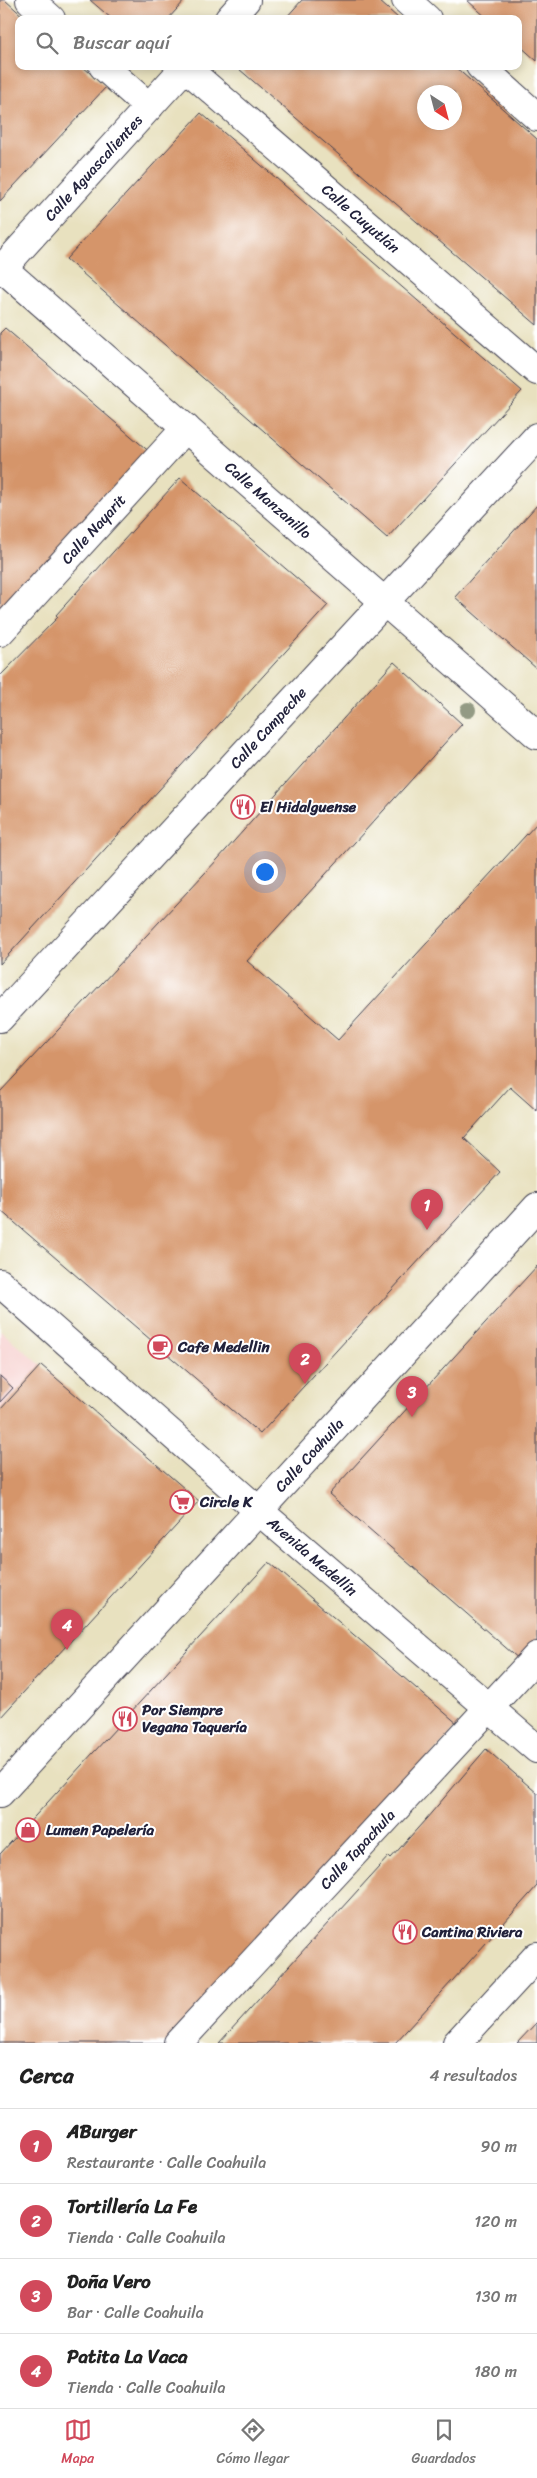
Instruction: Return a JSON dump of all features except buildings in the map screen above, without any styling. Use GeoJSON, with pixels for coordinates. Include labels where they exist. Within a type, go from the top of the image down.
{"type":"FeatureCollection","features":[{"type":"Feature","properties":{"kind":"street"},"geometry":{"type":"LineString","coordinates":[[30,0],[47,15]]}},
{"type":"Feature","properties":{"kind":"street"},"geometry":{"type":"LineString","coordinates":[[233,15],[246,0]]}},
{"type":"Feature","properties":{"kind":"street"},"geometry":{"type":"LineString","coordinates":[[406,0],[423,15]]}},
{"type":"Feature","properties":{"kind":"street"},"geometry":{"type":"LineString","coordinates":[[107,70],[149,108]]}},
{"type":"Feature","properties":{"kind":"street","name":"Calle Aguascalientes"},"geometry":{"type":"LineString","coordinates":[[1,268],[183,70]]}},
{"type":"Feature","properties":{"kind":"street","name":"Calle Cuyutlán"},"geometry":{"type":"LineString","coordinates":[[189,70],[537,371]]}},
{"type":"Feature","properties":{"kind":"street"},"geometry":{"type":"LineString","coordinates":[[484,70],[537,117]]}},
{"type":"Feature","properties":{"kind":"street","name":"Calle Manzanillo"},"geometry":{"type":"LineString","coordinates":[[1,268],[386,601],[537,735]]}},
{"type":"Feature","properties":{"kind":"street","name":"Calle Nayarit"},"geometry":{"type":"LineString","coordinates":[[0,632],[186,428]]}},
{"type":"Feature","properties":{"kind":"street","name":"Calle Campeche"},"geometry":{"type":"LineString","coordinates":[[0,1018],[537,437]]}},
{"type":"Feature","properties":{"kind":"street","name":"Calle Coahuila"},"geometry":{"type":"LineString","coordinates":[[0,1793],[537,1207]]}},
{"type":"Feature","properties":{"kind":"street","name":"Avenida Medellín"},"geometry":{"type":"LineString","coordinates":[[0,1283],[259,1511],[537,1749]]}},
{"type":"Feature","properties":{"kind":"street","name":"Calle Tapachula"},"geometry":{"type":"LineString","coordinates":[[178,2043],[537,1656]]}},
{"type":"Feature","properties":{"kind":"street"},"geometry":{"type":"LineString","coordinates":[[457,2043],[537,1956]]}},
{"type":"Feature","properties":{"kind":"shaded area"},"geometry":{"type":"Polygon","coordinates":[[[0,1330],[41,1365],[0,1410],[0,1330]]]}},
{"type":"Feature","properties":{"kind":"place","name":"El Hidalguense"},"geometry":{"type":"Point","coordinates":[243,807]}},
{"type":"Feature","properties":{"kind":"place","name":"ABurger"},"geometry":{"type":"Point","coordinates":[427,1230]}},
{"type":"Feature","properties":{"kind":"place","name":"Cafe Medellin"},"geometry":{"type":"Point","coordinates":[160,1347]}},
{"type":"Feature","properties":{"kind":"place","name":"Tortillería La Fe"},"geometry":{"type":"Point","coordinates":[305,1384]}},
{"type":"Feature","properties":{"kind":"place","name":"Doña Vero"},"geometry":{"type":"Point","coordinates":[412,1417]}},
{"type":"Feature","properties":{"kind":"place","name":"Circle K"},"geometry":{"type":"Point","coordinates":[182,1502]}},
{"type":"Feature","properties":{"kind":"place","name":"Patita La Vaca"},"geometry":{"type":"Point","coordinates":[67,1650]}},
{"type":"Feature","properties":{"kind":"place","name":"Por Siempre Vegana Taquería"},"geometry":{"type":"Point","coordinates":[125,1719]}},
{"type":"Feature","properties":{"kind":"place","name":"Lumen Papelería"},"geometry":{"type":"Point","coordinates":[28,1830]}},
{"type":"Feature","properties":{"kind":"place","name":"Cantina Riviera"},"geometry":{"type":"Point","coordinates":[405,1932]}}]}
